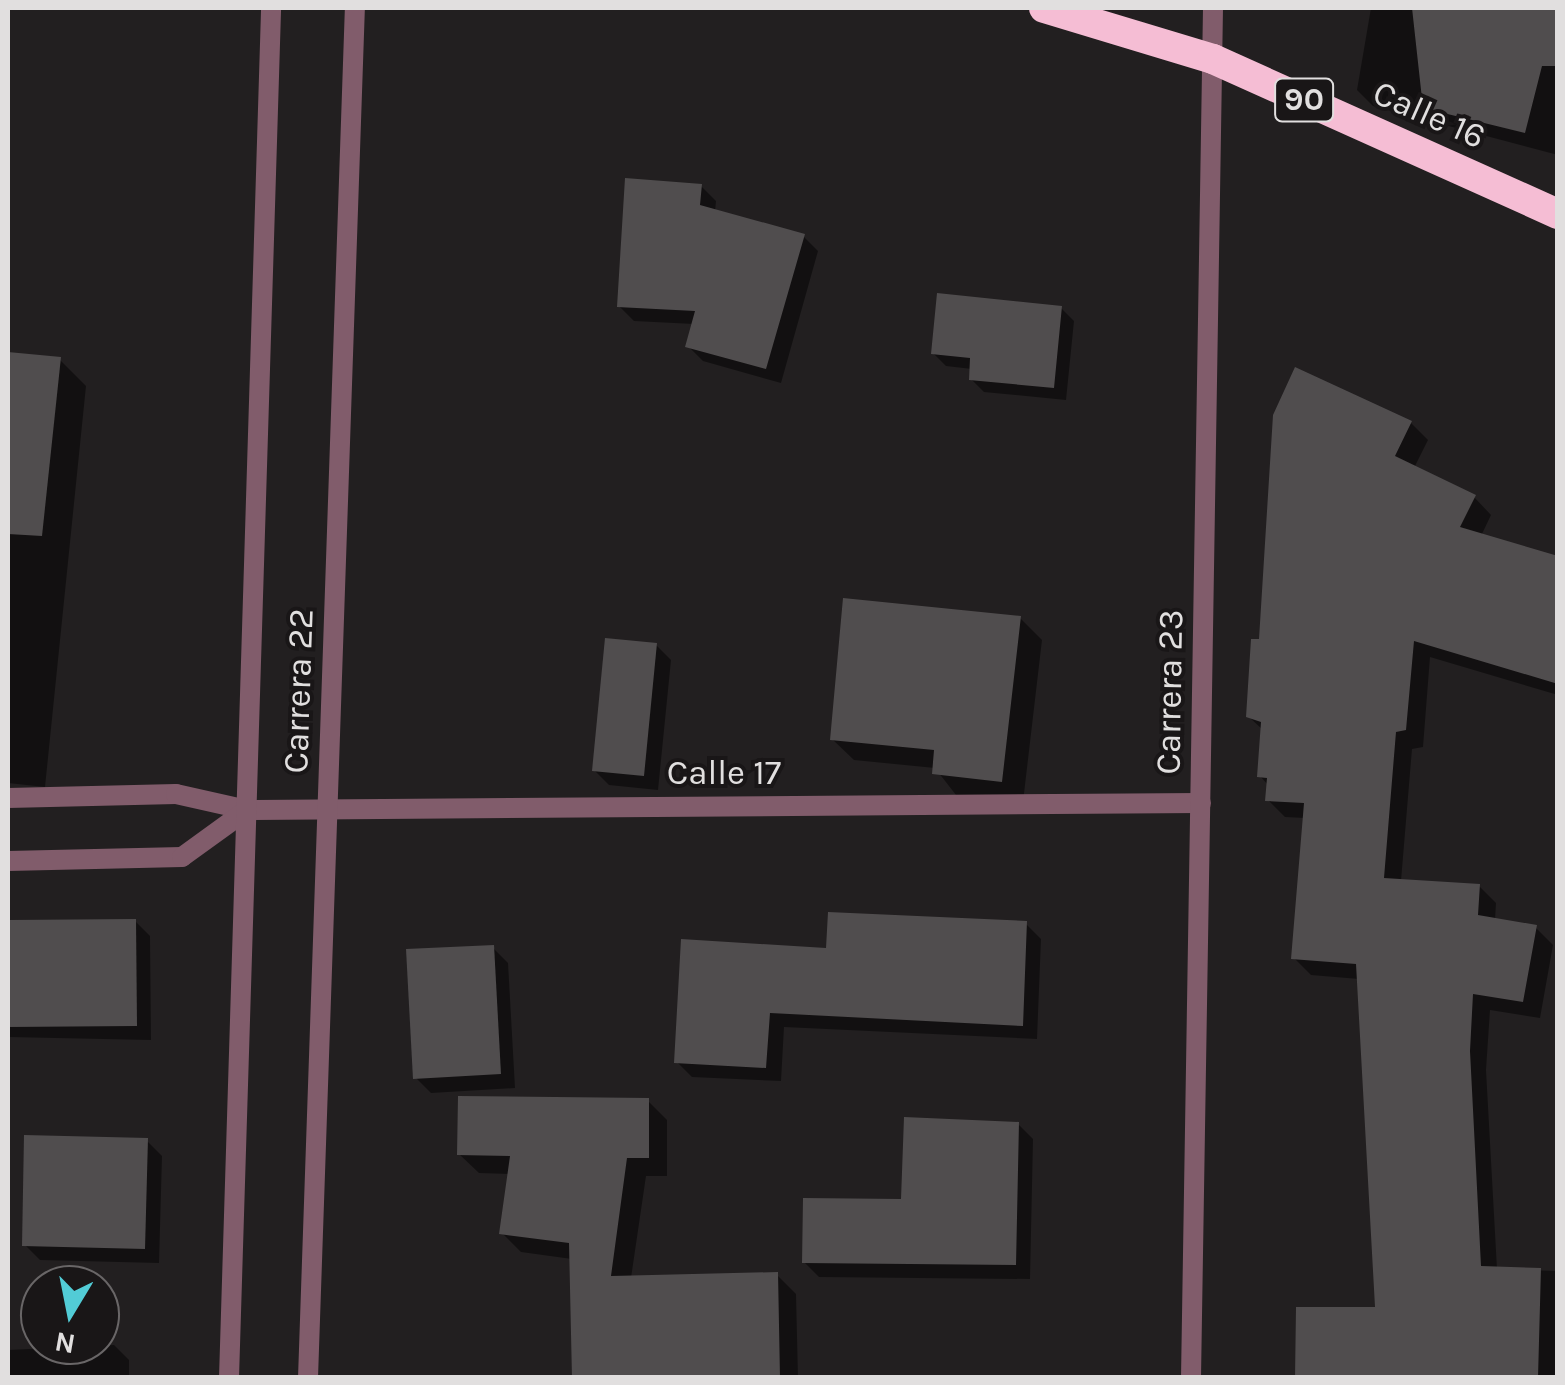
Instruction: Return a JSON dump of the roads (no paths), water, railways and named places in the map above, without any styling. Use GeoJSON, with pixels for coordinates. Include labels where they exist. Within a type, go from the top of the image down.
{"type":"FeatureCollection","features":[{"type":"Feature","properties":{"kind":"highway","name":"Calle 16"},"geometry":{"type":"LineString","coordinates":[[1044,8],[1213,59],[1558,214]]}},
{"type":"Feature","properties":{"kind":"street","name":"Carrera 22"},"geometry":{"type":"LineString","coordinates":[[229,1378],[271,8]]}},
{"type":"Feature","properties":{"kind":"street","name":"Carrera 22"},"geometry":{"type":"LineString","coordinates":[[308,1378],[355,8]]}},
{"type":"Feature","properties":{"kind":"street","name":"Carrera 23"},"geometry":{"type":"LineString","coordinates":[[1191,1378],[1214,8]]}},
{"type":"Feature","properties":{"kind":"street","name":"Calle 17"},"geometry":{"type":"LineString","coordinates":[[8,798],[176,794],[247,810],[1201,803]]}},
{"type":"Feature","properties":{"kind":"street"},"geometry":{"type":"LineString","coordinates":[[8,861],[182,858],[247,810]]}}]}
